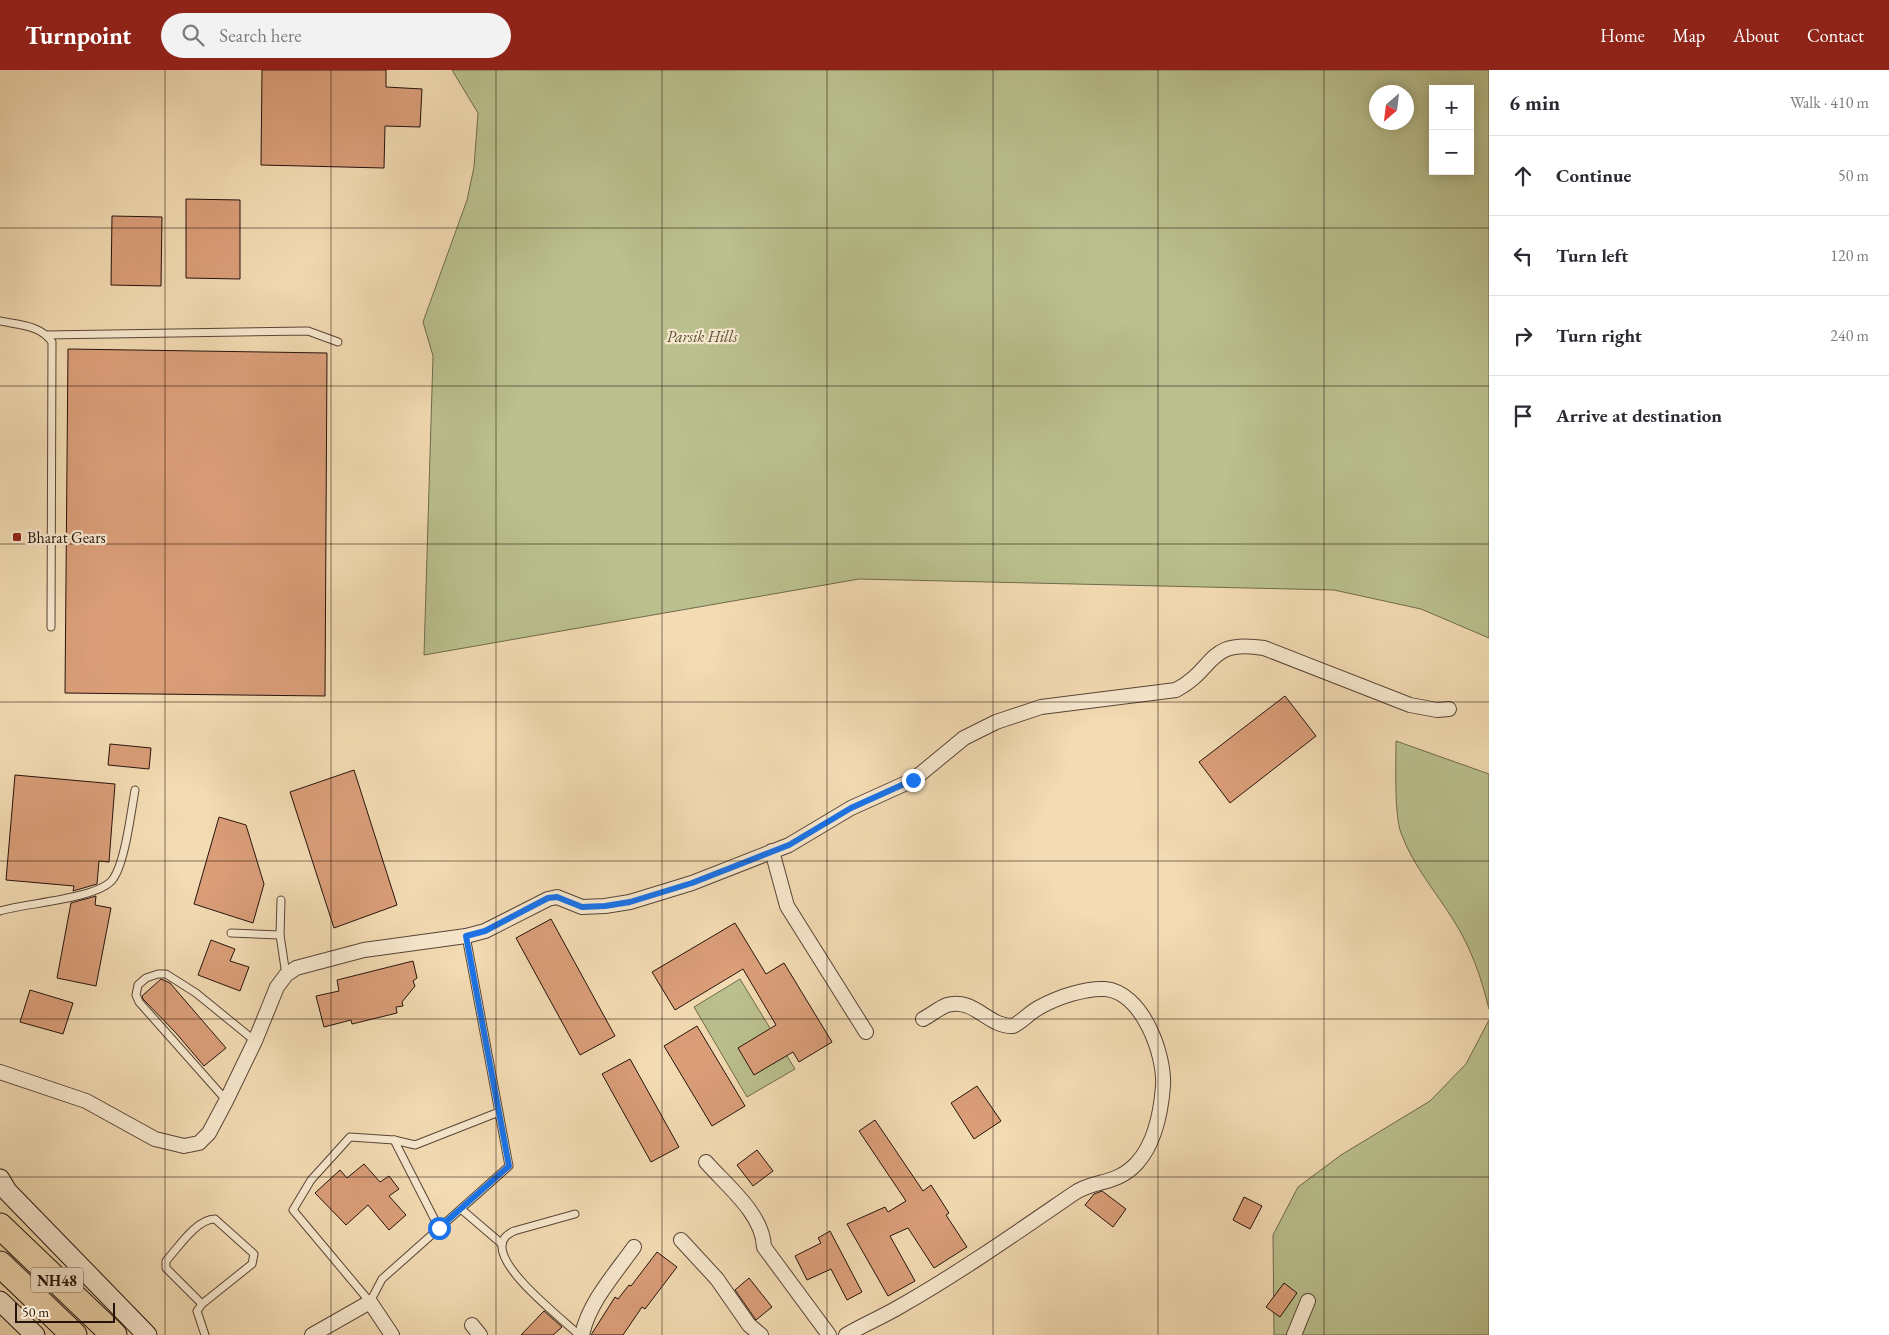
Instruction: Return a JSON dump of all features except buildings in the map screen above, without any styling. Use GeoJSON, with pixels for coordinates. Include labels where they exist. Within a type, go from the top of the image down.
{"type":"FeatureCollection","features":[{"type":"Feature","properties":{"kind":"highway","name":"NH48"},"geometry":{"type":"LineString","coordinates":[[0,1226],[114,1335]]}},
{"type":"Feature","properties":{"kind":"highway","name":"NH48"},"geometry":{"type":"LineString","coordinates":[[0,1264],[74,1335]]}},
{"type":"Feature","properties":{"kind":"main road","name":"NH48"},"geometry":{"type":"LineString","coordinates":[[2,1189],[147,1335]]}},
{"type":"Feature","properties":{"kind":"main road"},"geometry":{"type":"LineString","coordinates":[[0,1302],[35,1335]]}},
{"type":"Feature","properties":{"kind":"street"},"geometry":{"type":"LineString","coordinates":[[0,1072],[86,1101],[155,1139],[184,1146],[198,1143],[209,1134],[255,1041],[277,987],[286,975],[296,968],[364,950],[466,936],[485,931],[548,898],[557,897],[582,907],[630,902],[692,883],[789,845],[851,808],[913,780],[964,738],[996,722],[1042,707],[1176,690],[1191,682],[1214,655],[1228,647],[1246,645],[1264,648],[1402,702],[1437,710],[1449,709]]}},
{"type":"Feature","properties":{"kind":"street"},"geometry":{"type":"LineString","coordinates":[[772,851],[786,906],[866,1032]]}},
{"type":"Feature","properties":{"kind":"street"},"geometry":{"type":"LineString","coordinates":[[857,1333],[954,1274],[1075,1192],[1109,1182],[1124,1174],[1137,1162],[1154,1134],[1163,1084],[1157,1051],[1150,1030],[1138,1009],[1114,990],[1103,989],[1068,995],[1039,1007],[1013,1026],[997,1023],[966,1005],[955,1004],[946,1006],[923,1019]]}},
{"type":"Feature","properties":{"kind":"street"},"geometry":{"type":"LineString","coordinates":[[706,1162],[750,1213],[764,1236],[764,1247],[829,1335]]}},
{"type":"Feature","properties":{"kind":"street"},"geometry":{"type":"LineString","coordinates":[[681,1240],[717,1278],[749,1325],[761,1335]]}},
{"type":"Feature","properties":{"kind":"street"},"geometry":{"type":"LineString","coordinates":[[581,1335],[585,1321],[597,1300],[634,1247]]}},
{"type":"Feature","properties":{"kind":"street"},"geometry":{"type":"LineString","coordinates":[[1294,1335],[1308,1301]]}},
{"type":"Feature","properties":{"kind":"street"},"geometry":{"type":"LineString","coordinates":[[312,1335],[370,1302],[392,1335]]}},
{"type":"Feature","properties":{"kind":"lane"},"geometry":{"type":"LineString","coordinates":[[0,321],[21,325],[46,335],[308,331],[338,342]]}},
{"type":"Feature","properties":{"kind":"lane"},"geometry":{"type":"LineString","coordinates":[[46,335],[52,342],[53,354],[52,627]]}},
{"type":"Feature","properties":{"kind":"lane"},"geometry":{"type":"LineString","coordinates":[[0,911],[84,894],[100,889],[113,881],[119,868],[135,790]]}},
{"type":"Feature","properties":{"kind":"lane"},"geometry":{"type":"LineString","coordinates":[[281,900],[280,935],[286,975]]}},
{"type":"Feature","properties":{"kind":"lane"},"geometry":{"type":"LineString","coordinates":[[231,934],[280,935]]}},
{"type":"Feature","properties":{"kind":"lane"},"geometry":{"type":"LineString","coordinates":[[466,936],[499,1112],[509,1166],[382,1279],[370,1302],[293,1210],[311,1180],[350,1136],[394,1140],[415,1145],[499,1112]]}},
{"type":"Feature","properties":{"kind":"lane"},"geometry":{"type":"LineString","coordinates":[[226,1100],[139,1002],[136,995],[138,985],[152,975],[166,974],[196,993],[255,1041]]}},
{"type":"Feature","properties":{"kind":"lane"},"geometry":{"type":"LineString","coordinates":[[394,1140],[439,1228]]}},
{"type":"Feature","properties":{"kind":"lane"},"geometry":{"type":"LineString","coordinates":[[461,1209],[502,1244]]}},
{"type":"Feature","properties":{"kind":"lane"},"geometry":{"type":"LineString","coordinates":[[575,1214],[514,1231],[506,1236],[502,1244],[503,1255],[518,1278],[581,1335]]}},
{"type":"Feature","properties":{"kind":"lane"},"geometry":{"type":"LineString","coordinates":[[202,1304],[166,1268],[166,1261],[200,1224],[208,1219],[215,1219],[254,1254],[254,1260],[252,1264],[202,1304],[197,1311],[205,1335]]}},
{"type":"Feature","properties":{"kind":"green space","name":"Parsik Hills"},"geometry":{"type":"Polygon","coordinates":[[[452,70],[1489,70],[1489,638],[1421,609],[1334,590],[859,579],[424,655],[433,356],[423,322],[467,200],[474,167],[478,113],[452,70]]]}},
{"type":"Feature","properties":{"kind":"green space"},"geometry":{"type":"Polygon","coordinates":[[[1396,741],[1489,774],[1489,1009],[1479,975],[1466,942],[1418,868],[1401,833],[1396,801],[1396,741]]]}},
{"type":"Feature","properties":{"kind":"green space"},"geometry":{"type":"Polygon","coordinates":[[[740,979],[795,1069],[747,1097],[694,1007],[740,979]]]}},
{"type":"Feature","properties":{"kind":"green space"},"geometry":{"type":"Polygon","coordinates":[[[1489,1020],[1489,1335],[1274,1335],[1273,1235],[1298,1187],[1341,1155],[1430,1101],[1466,1064],[1489,1020]]]}},
{"type":"Feature","properties":{"kind":"place","name":"Bharat Gears"},"geometry":{"type":"Point","coordinates":[17,537]}},
{"type":"Feature","properties":{"kind":"route"},"geometry":{"type":"LineString","coordinates":[[439,1228],[509,1166],[466,936],[485,931],[548,898],[557,897],[582,907],[605,906],[630,902],[692,883],[755,856],[789,845],[851,808],[889,793],[913,780]]}}]}
